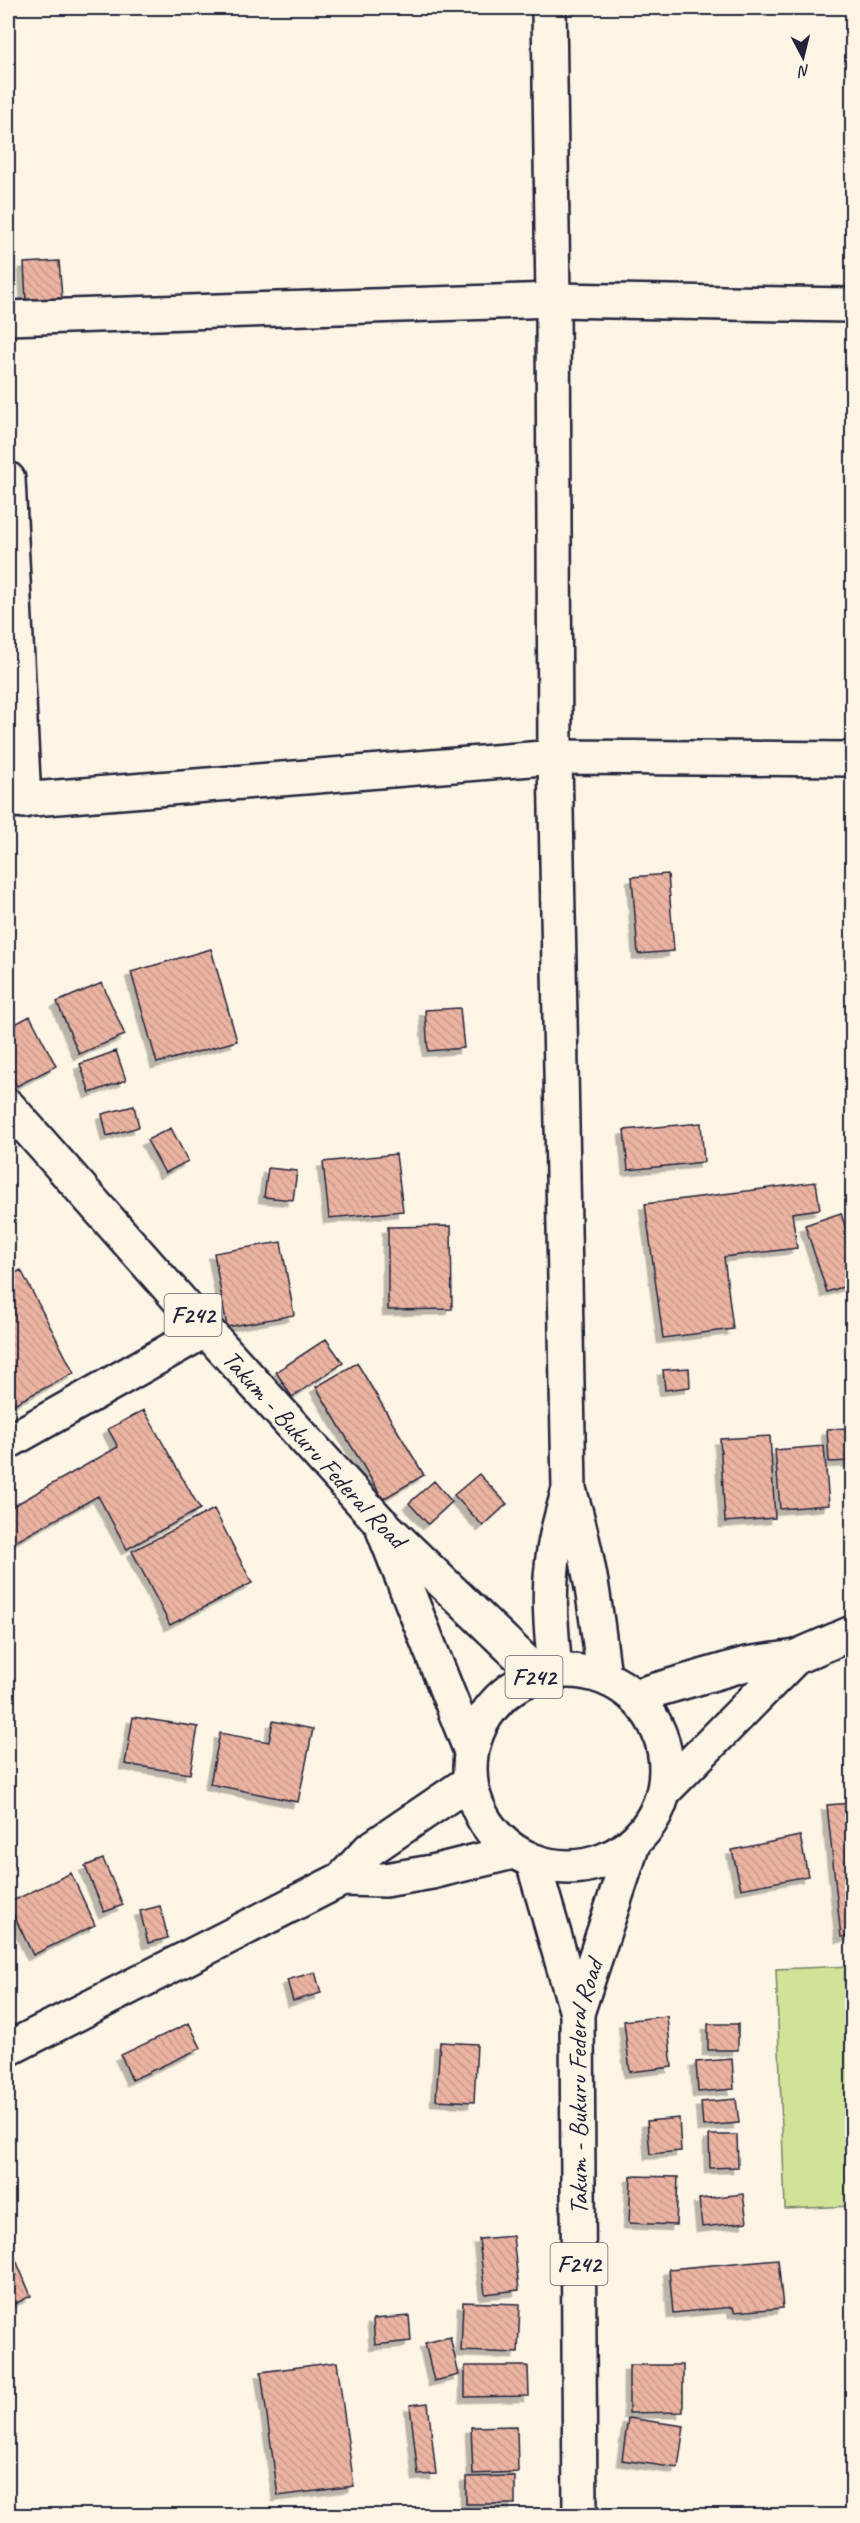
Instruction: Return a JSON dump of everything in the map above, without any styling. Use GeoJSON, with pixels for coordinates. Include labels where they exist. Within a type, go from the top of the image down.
{"type":"FeatureCollection","features":[{"type":"Feature","properties":{"kind":"street"},"geometry":{"type":"LineString","coordinates":[[549,8],[555,757],[569,1489],[583,1534],[593,1581],[604,1677]]}},
{"type":"Feature","properties":{"kind":"street"},"geometry":{"type":"LineString","coordinates":[[8,318],[553,300],[852,304]]}},
{"type":"Feature","properties":{"kind":"street"},"geometry":{"type":"LineString","coordinates":[[8,479],[16,801],[555,757],[852,759]]}},
{"type":"Feature","properties":{"kind":"street","name":"Takum - Bukuru Federal Road"},"geometry":{"type":"LineString","coordinates":[[8,1106],[380,1522],[547,1672]]}},
{"type":"Feature","properties":{"kind":"street"},"geometry":{"type":"LineString","coordinates":[[8,1442],[206,1330]]}},
{"type":"Feature","properties":{"kind":"street"},"geometry":{"type":"LineString","coordinates":[[547,1672],[551,1569],[556,1537],[569,1489]]}},
{"type":"Feature","properties":{"kind":"street","name":"F242"},"geometry":{"type":"LineString","coordinates":[[380,1522],[470,1749]]}},
{"type":"Feature","properties":{"kind":"street"},"geometry":{"type":"LineString","coordinates":[[635,1696],[746,1664],[796,1657],[852,1632]]}},
{"type":"Feature","properties":{"kind":"street"},"geometry":{"type":"LineString","coordinates":[[665,1790],[796,1657]]}},
{"type":"Feature","properties":{"kind":"street","name":"F242"},"geometry":{"type":"LineString","coordinates":[[580,1670],[604,1677],[635,1696],[656,1723],[666,1756],[665,1790],[652,1820],[633,1844],[602,1862],[568,1868],[524,1857],[492,1833],[477,1809],[469,1782],[470,1749],[483,1717],[507,1691],[547,1672],[580,1670]]}},
{"type":"Feature","properties":{"kind":"street"},"geometry":{"type":"LineString","coordinates":[[8,2049],[342,1879],[369,1850],[469,1782]]}},
{"type":"Feature","properties":{"kind":"street","name":"Takum - Bukuru Federal Road"},"geometry":{"type":"LineString","coordinates":[[580,2516],[577,2013],[633,1844]]}},
{"type":"Feature","properties":{"kind":"street"},"geometry":{"type":"LineString","coordinates":[[342,1879],[385,1880],[524,1857]]}},
{"type":"Feature","properties":{"kind":"street","name":"F242"},"geometry":{"type":"LineString","coordinates":[[524,1857],[577,2013]]}},
{"type":"Feature","properties":{"kind":"green space"},"geometry":{"type":"Polygon","coordinates":[[[852,1966],[852,2206],[785,2209],[776,1969],[852,1966]]]}},
{"type":"Feature","properties":{"kind":"building"},"geometry":{"type":"Polygon","coordinates":[[[59,261],[62,298],[26,301],[24,263],[59,261]]]}},
{"type":"Feature","properties":{"kind":"building"},"geometry":{"type":"Polygon","coordinates":[[[668,874],[674,951],[638,954],[632,877],[668,874]]]}},
{"type":"Feature","properties":{"kind":"building"},"geometry":{"type":"Polygon","coordinates":[[[211,949],[237,1041],[157,1063],[131,972],[211,949]]]}},
{"type":"Feature","properties":{"kind":"building"},"geometry":{"type":"Polygon","coordinates":[[[102,983],[125,1035],[79,1054],[57,1002],[102,983]]]}},
{"type":"Feature","properties":{"kind":"building"},"geometry":{"type":"Polygon","coordinates":[[[460,1008],[464,1048],[428,1051],[425,1010],[460,1008]]]}},
{"type":"Feature","properties":{"kind":"building"},"geometry":{"type":"Polygon","coordinates":[[[30,1016],[56,1066],[17,1086],[8,1069],[8,1028],[30,1016]]]}},
{"type":"Feature","properties":{"kind":"building"},"geometry":{"type":"Polygon","coordinates":[[[116,1051],[126,1080],[90,1093],[80,1064],[116,1051]]]}},
{"type":"Feature","properties":{"kind":"building"},"geometry":{"type":"Polygon","coordinates":[[[134,1106],[139,1127],[107,1136],[102,1114],[134,1106]]]}},
{"type":"Feature","properties":{"kind":"building"},"geometry":{"type":"Polygon","coordinates":[[[701,1123],[704,1162],[628,1170],[624,1130],[701,1123]]]}},
{"type":"Feature","properties":{"kind":"building"},"geometry":{"type":"Polygon","coordinates":[[[171,1128],[188,1161],[165,1173],[147,1140],[171,1128]]]}},
{"type":"Feature","properties":{"kind":"building"},"geometry":{"type":"Polygon","coordinates":[[[396,1154],[403,1211],[329,1218],[323,1162],[396,1154]]]}},
{"type":"Feature","properties":{"kind":"building"},"geometry":{"type":"Polygon","coordinates":[[[268,1168],[297,1171],[293,1200],[264,1197],[268,1168]]]}},
{"type":"Feature","properties":{"kind":"building"},"geometry":{"type":"Polygon","coordinates":[[[816,1182],[820,1209],[792,1213],[797,1248],[724,1257],[733,1329],[663,1338],[645,1204],[816,1182]]]}},
{"type":"Feature","properties":{"kind":"building"},"geometry":{"type":"Polygon","coordinates":[[[841,1213],[852,1250],[852,1284],[827,1292],[805,1225],[841,1213]]]}},
{"type":"Feature","properties":{"kind":"building"},"geometry":{"type":"Polygon","coordinates":[[[451,1226],[452,1309],[388,1310],[388,1227],[451,1226]]]}},
{"type":"Feature","properties":{"kind":"building"},"geometry":{"type":"Polygon","coordinates":[[[281,1242],[294,1315],[227,1327],[214,1253],[281,1242]]]}},
{"type":"Feature","properties":{"kind":"building"},"geometry":{"type":"Polygon","coordinates":[[[21,1270],[74,1373],[8,1407],[8,1277],[21,1270]]]}},
{"type":"Feature","properties":{"kind":"building"},"geometry":{"type":"Polygon","coordinates":[[[326,1339],[343,1363],[292,1397],[276,1372],[326,1339]]]}},
{"type":"Feature","properties":{"kind":"building"},"geometry":{"type":"Polygon","coordinates":[[[357,1363],[424,1475],[383,1499],[316,1387],[357,1363]]]}},
{"type":"Feature","properties":{"kind":"building"},"geometry":{"type":"Polygon","coordinates":[[[689,1368],[690,1387],[665,1390],[663,1370],[689,1368]]]}},
{"type":"Feature","properties":{"kind":"building"},"geometry":{"type":"Polygon","coordinates":[[[144,1410],[200,1509],[127,1549],[98,1496],[8,1546],[8,1509],[118,1447],[108,1429],[144,1410]]]}},
{"type":"Feature","properties":{"kind":"building"},"geometry":{"type":"Polygon","coordinates":[[[851,1428],[852,1461],[829,1462],[827,1429],[851,1428]]]}},
{"type":"Feature","properties":{"kind":"building"},"geometry":{"type":"Polygon","coordinates":[[[770,1436],[775,1518],[725,1522],[720,1439],[770,1436]]]}},
{"type":"Feature","properties":{"kind":"building"},"geometry":{"type":"Polygon","coordinates":[[[824,1446],[829,1505],[780,1509],[775,1450],[824,1446]]]}},
{"type":"Feature","properties":{"kind":"building"},"geometry":{"type":"Polygon","coordinates":[[[479,1474],[507,1504],[483,1526],[454,1495],[479,1474]]]}},
{"type":"Feature","properties":{"kind":"building"},"geometry":{"type":"Polygon","coordinates":[[[434,1481],[452,1502],[428,1524],[409,1503],[434,1481]]]}},
{"type":"Feature","properties":{"kind":"building"},"geometry":{"type":"Polygon","coordinates":[[[214,1509],[252,1583],[170,1625],[132,1551],[214,1509]]]}},
{"type":"Feature","properties":{"kind":"building"},"geometry":{"type":"Polygon","coordinates":[[[133,1717],[198,1727],[190,1774],[125,1764],[133,1717]]]}},
{"type":"Feature","properties":{"kind":"building"},"geometry":{"type":"Polygon","coordinates":[[[273,1721],[313,1729],[298,1802],[210,1784],[220,1733],[269,1742],[273,1721]]]}},
{"type":"Feature","properties":{"kind":"building"},"geometry":{"type":"Polygon","coordinates":[[[852,1803],[852,1936],[841,1937],[827,1805],[852,1803]]]}},
{"type":"Feature","properties":{"kind":"building"},"geometry":{"type":"Polygon","coordinates":[[[800,1836],[808,1876],[741,1889],[732,1850],[800,1836]]]}},
{"type":"Feature","properties":{"kind":"building"},"geometry":{"type":"Polygon","coordinates":[[[103,1859],[123,1905],[104,1912],[85,1866],[103,1859]]]}},
{"type":"Feature","properties":{"kind":"building"},"geometry":{"type":"Polygon","coordinates":[[[71,1873],[95,1925],[33,1955],[8,1903],[71,1873]]]}},
{"type":"Feature","properties":{"kind":"building"},"geometry":{"type":"Polygon","coordinates":[[[160,1906],[168,1938],[148,1943],[140,1911],[160,1906]]]}},
{"type":"Feature","properties":{"kind":"building"},"geometry":{"type":"Polygon","coordinates":[[[315,1972],[321,1993],[293,2001],[287,1980],[315,1972]]]}},
{"type":"Feature","properties":{"kind":"building"},"geometry":{"type":"Polygon","coordinates":[[[667,2016],[672,2067],[630,2072],[624,2021],[667,2016]]]}},
{"type":"Feature","properties":{"kind":"building"},"geometry":{"type":"Polygon","coordinates":[[[189,2023],[201,2048],[132,2080],[121,2055],[189,2023]]]}},
{"type":"Feature","properties":{"kind":"building"},"geometry":{"type":"Polygon","coordinates":[[[708,2024],[738,2024],[738,2050],[708,2050],[708,2024]]]}},
{"type":"Feature","properties":{"kind":"building"},"geometry":{"type":"Polygon","coordinates":[[[440,2042],[477,2044],[474,2102],[436,2100],[440,2042]]]}},
{"type":"Feature","properties":{"kind":"building"},"geometry":{"type":"Polygon","coordinates":[[[732,2059],[734,2089],[698,2092],[696,2062],[732,2059]]]}},
{"type":"Feature","properties":{"kind":"building"},"geometry":{"type":"Polygon","coordinates":[[[736,2099],[739,2123],[703,2126],[701,2102],[736,2099]]]}},
{"type":"Feature","properties":{"kind":"building"},"geometry":{"type":"Polygon","coordinates":[[[679,2118],[681,2151],[650,2154],[647,2121],[679,2118]]]}},
{"type":"Feature","properties":{"kind":"building"},"geometry":{"type":"Polygon","coordinates":[[[709,2135],[737,2135],[738,2167],[710,2168],[709,2135]]]}},
{"type":"Feature","properties":{"kind":"building"},"geometry":{"type":"Polygon","coordinates":[[[631,2176],[678,2177],[676,2225],[629,2223],[631,2176]]]}},
{"type":"Feature","properties":{"kind":"building"},"geometry":{"type":"Polygon","coordinates":[[[743,2194],[747,2222],[702,2227],[699,2199],[743,2194]]]}},
{"type":"Feature","properties":{"kind":"building"},"geometry":{"type":"Polygon","coordinates":[[[513,2236],[519,2290],[485,2294],[479,2239],[513,2236]]]}},
{"type":"Feature","properties":{"kind":"building"},"geometry":{"type":"Polygon","coordinates":[[[8,2241],[31,2296],[8,2307],[8,2241]]]}},
{"type":"Feature","properties":{"kind":"building"},"geometry":{"type":"Polygon","coordinates":[[[778,2259],[783,2308],[734,2312],[733,2307],[673,2313],[669,2269],[778,2259]]]}},
{"type":"Feature","properties":{"kind":"building"},"geometry":{"type":"Polygon","coordinates":[[[463,2302],[520,2304],[518,2353],[461,2351],[463,2302]]]}},
{"type":"Feature","properties":{"kind":"building"},"geometry":{"type":"Polygon","coordinates":[[[409,2316],[411,2341],[375,2345],[373,2319],[409,2316]]]}},
{"type":"Feature","properties":{"kind":"building"},"geometry":{"type":"Polygon","coordinates":[[[450,2337],[459,2375],[434,2381],[425,2343],[450,2337]]]}},
{"type":"Feature","properties":{"kind":"building"},"geometry":{"type":"Polygon","coordinates":[[[337,2362],[354,2486],[278,2496],[261,2372],[337,2362]]]}},
{"type":"Feature","properties":{"kind":"building"},"geometry":{"type":"Polygon","coordinates":[[[629,2365],[683,2365],[683,2412],[629,2413],[629,2365]]]}},
{"type":"Feature","properties":{"kind":"building"},"geometry":{"type":"Polygon","coordinates":[[[465,2366],[528,2366],[529,2396],[465,2397],[465,2366]]]}},
{"type":"Feature","properties":{"kind":"building"},"geometry":{"type":"Polygon","coordinates":[[[428,2403],[436,2474],[418,2475],[410,2405],[428,2403]]]}},
{"type":"Feature","properties":{"kind":"building"},"geometry":{"type":"Polygon","coordinates":[[[628,2418],[684,2426],[678,2468],[622,2460],[628,2418]]]}},
{"type":"Feature","properties":{"kind":"building"},"geometry":{"type":"Polygon","coordinates":[[[517,2426],[518,2472],[473,2474],[471,2427],[517,2426]]]}},
{"type":"Feature","properties":{"kind":"building"},"geometry":{"type":"Polygon","coordinates":[[[515,2476],[515,2504],[466,2504],[466,2477],[515,2476]]]}}]}
